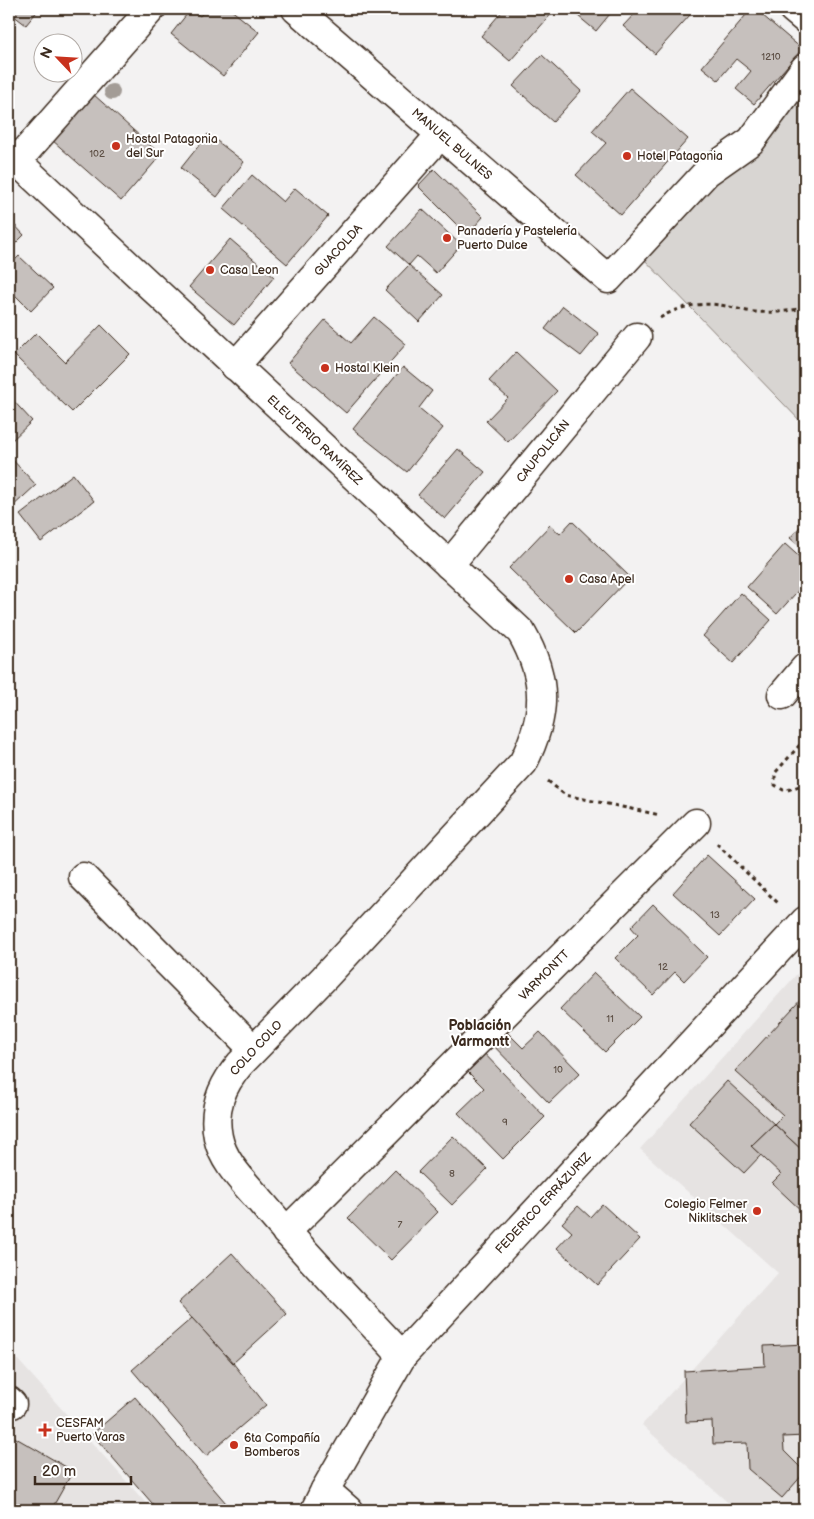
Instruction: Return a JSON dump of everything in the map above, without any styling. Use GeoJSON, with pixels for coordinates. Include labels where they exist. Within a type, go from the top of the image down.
{"type":"FeatureCollection","features":[{"type":"Feature","properties":{"kind":"street"},"geometry":{"type":"LineString","coordinates":[[13,158],[151,9]]}},
{"type":"Feature","properties":{"kind":"street","name":"MANUEL BULNES"},"geometry":{"type":"LineString","coordinates":[[296,9],[608,279],[707,172],[751,142],[805,68]]}},
{"type":"Feature","properties":{"kind":"street"},"geometry":{"type":"LineString","coordinates":[[793,9],[805,19]]}},
{"type":"Feature","properties":{"kind":"street","name":"GUACOLDA"},"geometry":{"type":"LineString","coordinates":[[235,366],[441,134]]}},
{"type":"Feature","properties":{"kind":"street","name":"ELEUTERIO RAMÍREZ"},"geometry":{"type":"LineString","coordinates":[[13,158],[521,632],[531,649],[541,687],[541,707],[538,726],[532,745],[523,763]]}},
{"type":"Feature","properties":{"kind":"street","name":"CAUPOLICÁN"},"geometry":{"type":"LineString","coordinates":[[449,565],[637,337]]}},
{"type":"Feature","properties":{"kind":"street"},"geometry":{"type":"LineString","coordinates":[[782,695],[805,668]]}},
{"type":"Feature","properties":{"kind":"street","name":"COLO COLO"},"geometry":{"type":"LineString","coordinates":[[402,1356],[286,1232],[233,1169],[224,1154],[218,1137],[217,1104],[222,1089],[230,1075],[254,1048],[324,978],[523,763]]}},
{"type":"Feature","properties":{"kind":"street","name":"VARMONTT"},"geometry":{"type":"LineString","coordinates":[[286,1232],[696,823]]}},
{"type":"Feature","properties":{"kind":"street"},"geometry":{"type":"LineString","coordinates":[[83,877],[254,1048]]}},
{"type":"Feature","properties":{"kind":"street","name":"FEDERICO ERRÁZURIZ"},"geometry":{"type":"LineString","coordinates":[[320,1500],[402,1356],[805,921]]}},
{"type":"Feature","properties":{"kind":"street"},"geometry":{"type":"LineString","coordinates":[[320,1500],[348,1510]]}},
{"type":"Feature","properties":{"kind":"path"},"geometry":{"type":"LineString","coordinates":[[637,337],[650,324],[666,314],[701,304],[720,305],[755,312],[775,312],[805,307]]}},
{"type":"Feature","properties":{"kind":"path"},"geometry":{"type":"LineString","coordinates":[[805,739],[775,773],[775,785],[785,791],[805,784]]}},
{"type":"Feature","properties":{"kind":"shaded area"},"geometry":{"type":"Polygon","coordinates":[[[805,88],[805,426],[641,256],[768,134],[805,88]]]}},
{"type":"Feature","properties":{"kind":"shaded area","name":"Colegio Felmer Niklitschek"},"geometry":{"type":"Polygon","coordinates":[[[805,965],[805,1510],[736,1510],[642,1425],[778,1273],[640,1149],[805,965]]]}},
{"type":"Feature","properties":{"kind":"shaded area","name":"CESFAM Puerto Varas"},"geometry":{"type":"Polygon","coordinates":[[[9,1350],[152,1510],[9,1510],[9,1350]]]}},
{"type":"Feature","properties":{"kind":"building"},"geometry":{"type":"Polygon","coordinates":[[[9,9],[39,9],[26,25],[9,12],[9,9]]]}},
{"type":"Feature","properties":{"kind":"building"},"geometry":{"type":"Polygon","coordinates":[[[191,9],[200,16],[206,9],[230,9],[259,32],[223,76],[171,34],[191,9]]]}},
{"type":"Feature","properties":{"kind":"building"},"geometry":{"type":"Polygon","coordinates":[[[504,9],[552,9],[554,11],[510,61],[481,36],[504,9]]]}},
{"type":"Feature","properties":{"kind":"building"},"geometry":{"type":"Polygon","coordinates":[[[574,9],[614,9],[596,31],[572,11],[574,9]]]}},
{"type":"Feature","properties":{"kind":"building"},"geometry":{"type":"Polygon","coordinates":[[[639,9],[683,9],[690,15],[655,54],[623,26],[639,9]]]}},
{"type":"Feature","properties":{"kind":"building"},"geometry":{"type":"Polygon","coordinates":[[[751,9],[755,9],[802,49],[754,104],[736,89],[751,71],[736,59],[718,80],[702,67],[751,9]]]}},
{"type":"Feature","properties":{"kind":"building"},"geometry":{"type":"Polygon","coordinates":[[[542,55],[581,91],[553,122],[513,86],[542,55]]]}},
{"type":"Feature","properties":{"kind":"building"},"geometry":{"type":"Polygon","coordinates":[[[630,88],[688,139],[621,215],[576,175],[606,143],[592,131],[630,88]]]}},
{"type":"Feature","properties":{"kind":"building"},"geometry":{"type":"Polygon","coordinates":[[[93,94],[161,155],[121,201],[52,140],[93,94]]]}},
{"type":"Feature","properties":{"kind":"building"},"geometry":{"type":"Polygon","coordinates":[[[208,134],[244,162],[217,197],[181,168],[208,134]]]}},
{"type":"Feature","properties":{"kind":"building"},"geometry":{"type":"Polygon","coordinates":[[[434,169],[483,217],[467,235],[418,186],[434,169]]]}},
{"type":"Feature","properties":{"kind":"building"},"geometry":{"type":"Polygon","coordinates":[[[252,175],[283,202],[295,188],[328,216],[287,264],[223,209],[252,175]]]}},
{"type":"Feature","properties":{"kind":"building"},"geometry":{"type":"Polygon","coordinates":[[[422,209],[461,245],[436,273],[417,256],[409,265],[388,246],[422,209]]]}},
{"type":"Feature","properties":{"kind":"building"},"geometry":{"type":"Polygon","coordinates":[[[9,219],[24,235],[9,250],[9,219]]]}},
{"type":"Feature","properties":{"kind":"building"},"geometry":{"type":"Polygon","coordinates":[[[230,239],[274,277],[234,325],[189,287],[230,239]]]}},
{"type":"Feature","properties":{"kind":"building"},"geometry":{"type":"Polygon","coordinates":[[[19,256],[53,288],[31,311],[9,289],[9,266],[19,256]]]}},
{"type":"Feature","properties":{"kind":"building"},"geometry":{"type":"Polygon","coordinates":[[[409,265],[443,295],[419,322],[385,290],[409,265]]]}},
{"type":"Feature","properties":{"kind":"building"},"geometry":{"type":"Polygon","coordinates":[[[563,306],[599,334],[581,356],[545,329],[563,306]]]}},
{"type":"Feature","properties":{"kind":"building"},"geometry":{"type":"Polygon","coordinates":[[[374,317],[406,344],[346,413],[288,363],[325,320],[351,343],[374,317]]]}},
{"type":"Feature","properties":{"kind":"building"},"geometry":{"type":"Polygon","coordinates":[[[101,325],[130,354],[72,412],[14,355],[36,333],[65,362],[101,325]]]}},
{"type":"Feature","properties":{"kind":"building"},"geometry":{"type":"Polygon","coordinates":[[[516,352],[557,391],[508,442],[486,421],[508,398],[489,381],[516,352]]]}},
{"type":"Feature","properties":{"kind":"building"},"geometry":{"type":"Polygon","coordinates":[[[403,367],[432,391],[419,408],[443,428],[407,472],[353,429],[403,367]]]}},
{"type":"Feature","properties":{"kind":"building"},"geometry":{"type":"Polygon","coordinates":[[[9,396],[32,421],[9,443],[9,396]]]}},
{"type":"Feature","properties":{"kind":"building"},"geometry":{"type":"Polygon","coordinates":[[[458,449],[485,472],[445,519],[418,495],[458,449]]]}},
{"type":"Feature","properties":{"kind":"building"},"geometry":{"type":"Polygon","coordinates":[[[9,456],[36,485],[11,508],[9,505],[9,456]]]}},
{"type":"Feature","properties":{"kind":"building"},"geometry":{"type":"Polygon","coordinates":[[[73,474],[94,501],[41,542],[20,515],[73,474]]]}},
{"type":"Feature","properties":{"kind":"building"},"geometry":{"type":"Polygon","coordinates":[[[572,521],[630,577],[576,633],[509,568],[550,525],[560,534],[572,521]]]}},
{"type":"Feature","properties":{"kind":"building"},"geometry":{"type":"Polygon","coordinates":[[[805,521],[805,551],[790,538],[805,521]]]}},
{"type":"Feature","properties":{"kind":"building"},"geometry":{"type":"Polygon","coordinates":[[[785,544],[805,562],[805,583],[777,614],[747,587],[785,544]]]}},
{"type":"Feature","properties":{"kind":"building"},"geometry":{"type":"Polygon","coordinates":[[[741,593],[771,620],[733,663],[703,636],[741,593]]]}},
{"type":"Feature","properties":{"kind":"building"},"geometry":{"type":"Polygon","coordinates":[[[707,855],[755,899],[720,936],[673,893],[707,855]]]}},
{"type":"Feature","properties":{"kind":"building"},"geometry":{"type":"Polygon","coordinates":[[[653,904],[707,957],[684,981],[675,972],[653,995],[615,958],[638,935],[631,927],[653,904]]]}},
{"type":"Feature","properties":{"kind":"building"},"geometry":{"type":"Polygon","coordinates":[[[594,973],[640,1017],[605,1052],[560,1009],[594,973]]]}},
{"type":"Feature","properties":{"kind":"building"},"geometry":{"type":"Polygon","coordinates":[[[805,995],[805,1153],[774,1124],[783,1115],[735,1071],[805,995]]]}},
{"type":"Feature","properties":{"kind":"building"},"geometry":{"type":"Polygon","coordinates":[[[500,1025],[523,1048],[540,1032],[580,1073],[549,1103],[487,1039],[500,1025]]]}},
{"type":"Feature","properties":{"kind":"building"},"geometry":{"type":"Polygon","coordinates":[[[480,1049],[545,1117],[503,1159],[458,1113],[484,1088],[462,1066],[480,1049]]]}},
{"type":"Feature","properties":{"kind":"building"},"geometry":{"type":"Polygon","coordinates":[[[727,1081],[774,1124],[751,1146],[761,1155],[744,1173],[689,1123],[727,1081]]]}},
{"type":"Feature","properties":{"kind":"building"},"geometry":{"type":"Polygon","coordinates":[[[774,1124],[805,1153],[805,1214],[772,1183],[781,1174],[751,1146],[774,1124]]]}},
{"type":"Feature","properties":{"kind":"building"},"geometry":{"type":"Polygon","coordinates":[[[453,1136],[487,1169],[452,1205],[418,1172],[453,1136]]]}},
{"type":"Feature","properties":{"kind":"building"},"geometry":{"type":"Polygon","coordinates":[[[395,1170],[438,1212],[391,1260],[348,1218],[395,1170]]]}},
{"type":"Feature","properties":{"kind":"building"},"geometry":{"type":"Polygon","coordinates":[[[602,1204],[640,1239],[597,1285],[557,1248],[572,1232],[562,1223],[578,1206],[590,1217],[602,1204]]]}},
{"type":"Feature","properties":{"kind":"building"},"geometry":{"type":"Polygon","coordinates":[[[232,1253],[287,1314],[233,1363],[178,1303],[232,1253]]]}},
{"type":"Feature","properties":{"kind":"building"},"geometry":{"type":"Polygon","coordinates":[[[192,1318],[233,1363],[266,1405],[206,1456],[132,1370],[192,1318]]]}},
{"type":"Feature","properties":{"kind":"building"},"geometry":{"type":"Polygon","coordinates":[[[805,1344],[805,1436],[783,1437],[784,1451],[805,1472],[782,1498],[748,1469],[747,1443],[713,1444],[712,1421],[686,1422],[684,1371],[765,1366],[764,1346],[805,1344]]]}},
{"type":"Feature","properties":{"kind":"building"},"geometry":{"type":"Polygon","coordinates":[[[135,1397],[232,1510],[158,1510],[92,1434],[135,1397]]]}},
{"type":"Feature","properties":{"kind":"building"},"geometry":{"type":"Polygon","coordinates":[[[9,1434],[73,1471],[51,1510],[43,1507],[41,1510],[9,1510],[9,1434]]]}},
{"type":"Feature","properties":{"kind":"place","name":"Hostal Patagonia del Sur"},"geometry":{"type":"Point","coordinates":[116,146]}},
{"type":"Feature","properties":{"kind":"place","name":"Hotel Patagonia"},"geometry":{"type":"Point","coordinates":[627,156]}},
{"type":"Feature","properties":{"kind":"place","name":"Panadería y Pastelería Puerto Dulce"},"geometry":{"type":"Point","coordinates":[447,238]}},
{"type":"Feature","properties":{"kind":"place","name":"Casa Leon"},"geometry":{"type":"Point","coordinates":[210,270]}},
{"type":"Feature","properties":{"kind":"place","name":"Hostal Klein"},"geometry":{"type":"Point","coordinates":[325,368]}},
{"type":"Feature","properties":{"kind":"place","name":"Casa Apel"},"geometry":{"type":"Point","coordinates":[569,579]}},
{"type":"Feature","properties":{"kind":"place","name":"Colegio Felmer Niklitschek"},"geometry":{"type":"Point","coordinates":[757,1211]}},
{"type":"Feature","properties":{"kind":"place","name":"CESFAM Puerto Varas"},"geometry":{"type":"Point","coordinates":[45,1430]}},
{"type":"Feature","properties":{"kind":"place","name":"6ta Compañía Bomberos"},"geometry":{"type":"Point","coordinates":[234,1445]}},
{"type":"Feature","properties":{"kind":"district","name":"Población Varmontt"},"geometry":{"type":"Point","coordinates":[480,1034]}}]}
